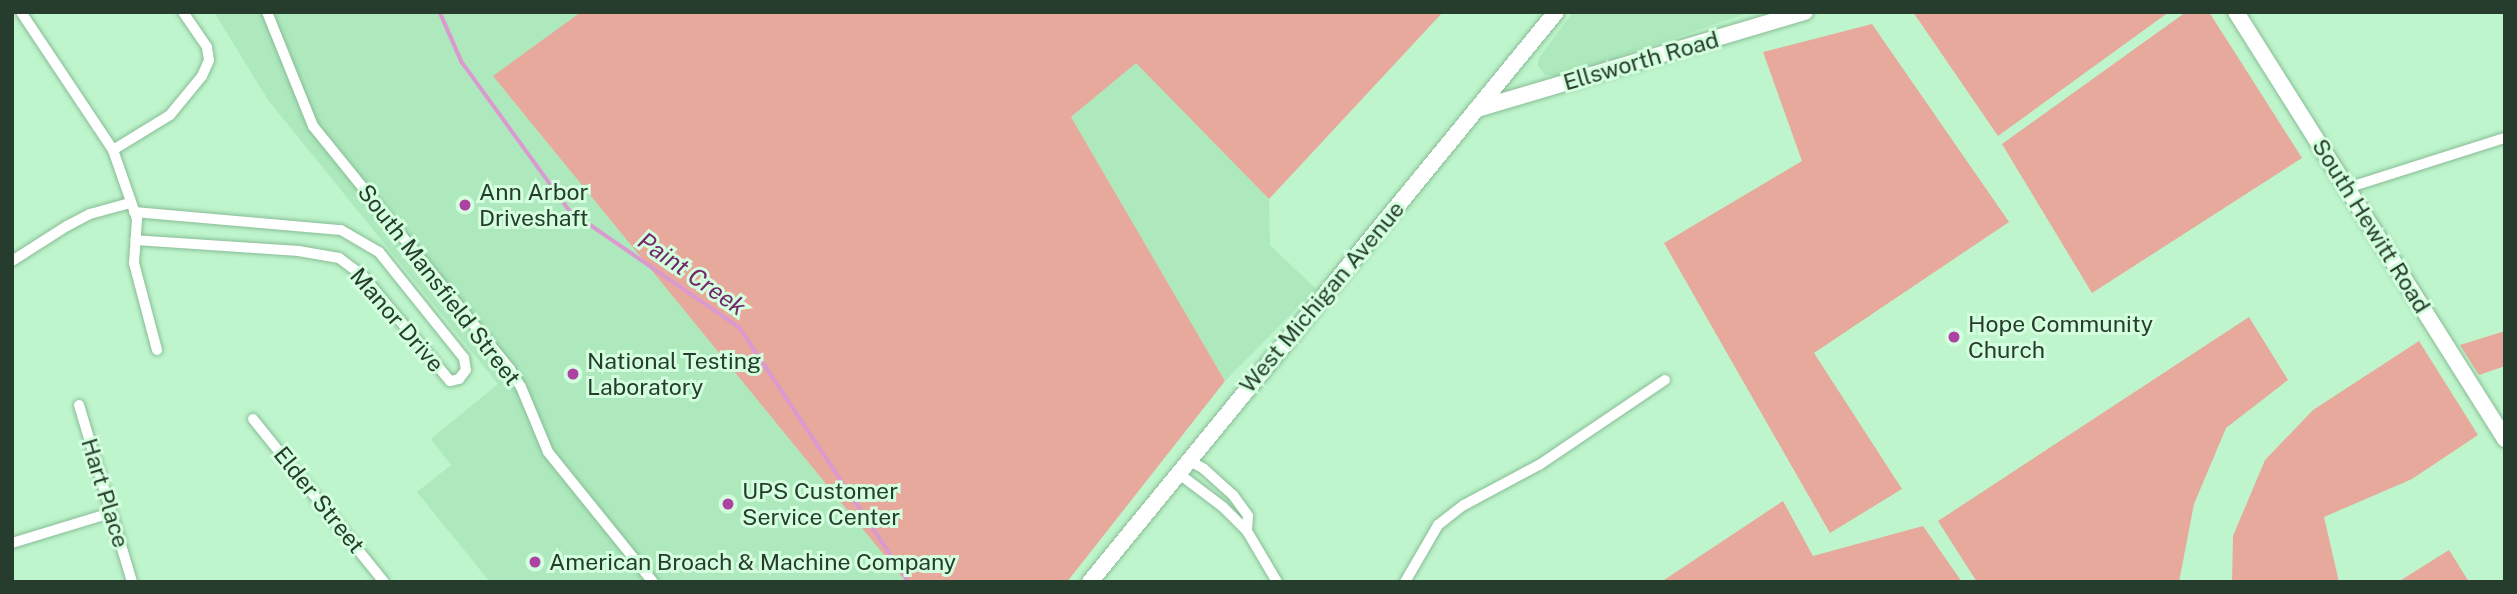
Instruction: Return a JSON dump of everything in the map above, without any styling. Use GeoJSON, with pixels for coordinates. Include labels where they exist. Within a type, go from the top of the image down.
{"type":"FeatureCollection","features":[{"type":"Feature","properties":{"kind":"main road","name":"West Michigan Avenue"},"geometry":{"type":"LineString","coordinates":[[1090,582],[1556,12]]}},
{"type":"Feature","properties":{"kind":"main road","name":"Ellsworth Road"},"geometry":{"type":"LineString","coordinates":[[1477,109],[1805,12]]}},
{"type":"Feature","properties":{"kind":"main road","name":"South Hewitt Road"},"geometry":{"type":"LineString","coordinates":[[2236,12],[2505,439]]}},
{"type":"Feature","properties":{"kind":"street"},"geometry":{"type":"LineString","coordinates":[[21,12],[113,150],[132,208],[134,263],[157,350]]}},
{"type":"Feature","properties":{"kind":"street"},"geometry":{"type":"LineString","coordinates":[[113,150],[170,115],[202,76],[209,60],[207,47],[183,12]]}},
{"type":"Feature","properties":{"kind":"street","name":"South Mansfield Street"},"geometry":{"type":"LineString","coordinates":[[267,12],[313,126],[510,369],[548,452],[653,582]]}},
{"type":"Feature","properties":{"kind":"street"},"geometry":{"type":"LineString","coordinates":[[2347,188],[2505,138]]}},
{"type":"Feature","properties":{"kind":"street","name":"Manor Drive"},"geometry":{"type":"LineString","coordinates":[[12,261],[90,214],[132,208],[341,230],[379,252],[464,358],[466,370],[458,379],[450,381],[363,276],[340,258],[299,251],[135,240]]}},
{"type":"Feature","properties":{"kind":"street"},"geometry":{"type":"LineString","coordinates":[[1405,582],[1438,525],[1464,505],[1539,465],[1665,380]]}},
{"type":"Feature","properties":{"kind":"street","name":"Hart Place"},"geometry":{"type":"LineString","coordinates":[[79,405],[132,582]]}},
{"type":"Feature","properties":{"kind":"street","name":"Elder Street"},"geometry":{"type":"LineString","coordinates":[[253,419],[384,582]]}},
{"type":"Feature","properties":{"kind":"street"},"geometry":{"type":"LineString","coordinates":[[1188,460],[1204,469],[1233,495],[1248,516],[1247,531]]}},
{"type":"Feature","properties":{"kind":"street"},"geometry":{"type":"LineString","coordinates":[[1178,473],[1223,507],[1247,531],[1277,582]]}},
{"type":"Feature","properties":{"kind":"street"},"geometry":{"type":"LineString","coordinates":[[12,543],[111,513]]}},
{"type":"Feature","properties":{"kind":"shaded area"},"geometry":{"type":"Polygon","coordinates":[[[214,12],[581,12],[494,77],[906,582],[490,582],[417,492],[451,465],[431,439],[498,384],[268,100],[214,12]]]}},
{"type":"Feature","properties":{"kind":"shaded area"},"geometry":{"type":"Polygon","coordinates":[[[581,12],[1443,12],[1269,199],[1136,63],[1071,117],[1225,381],[1067,582],[906,582],[493,76],[581,12]]]}},
{"type":"Feature","properties":{"kind":"shaded area"},"geometry":{"type":"Polygon","coordinates":[[[1573,12],[1751,12],[1560,77],[1545,75],[1538,66],[1538,59],[1573,12]]]}},
{"type":"Feature","properties":{"kind":"shaded area"},"geometry":{"type":"Polygon","coordinates":[[[1913,12],[2169,12],[1998,136],[1913,12]]]}},
{"type":"Feature","properties":{"kind":"shaded area"},"geometry":{"type":"Polygon","coordinates":[[[2186,12],[2209,12],[2302,158],[2092,293],[2002,144],[2186,12]]]}},
{"type":"Feature","properties":{"kind":"shaded area"},"geometry":{"type":"Polygon","coordinates":[[[1872,24],[2009,222],[1814,353],[1902,489],[1830,533],[1664,243],[1802,161],[1763,52],[1872,24]]]}},
{"type":"Feature","properties":{"kind":"shaded area"},"geometry":{"type":"Polygon","coordinates":[[[1136,62],[1269,199],[1270,245],[1316,289],[1225,381],[1071,117],[1136,62]]]}},
{"type":"Feature","properties":{"kind":"shaded area"},"geometry":{"type":"Polygon","coordinates":[[[2249,317],[2288,380],[2226,428],[2194,504],[2179,582],[1977,582],[1938,521],[2249,317]]]}},
{"type":"Feature","properties":{"kind":"shaded area"},"geometry":{"type":"Polygon","coordinates":[[[2505,331],[2505,366],[2479,375],[2460,345],[2505,331]]]}},
{"type":"Feature","properties":{"kind":"shaded area"},"geometry":{"type":"Polygon","coordinates":[[[2419,341],[2478,435],[2412,479],[2324,517],[2339,582],[2232,582],[2233,536],[2265,460],[2313,410],[2419,341]]]}},
{"type":"Feature","properties":{"kind":"shaded area"},"geometry":{"type":"Polygon","coordinates":[[[1783,501],[1813,556],[1923,526],[1962,582],[1661,582],[1783,501]]]}},
{"type":"Feature","properties":{"kind":"shaded area"},"geometry":{"type":"Polygon","coordinates":[[[2449,550],[2469,582],[2398,582],[2449,550]]]}},
{"type":"Feature","properties":{"kind":"waterway","name":"Paint Creek"},"geometry":{"type":"LineString","coordinates":[[440,12],[462,62],[570,211],[740,328],[909,582]]}},
{"type":"Feature","properties":{"kind":"place","name":"Ann Arbor Driveshaft"},"geometry":{"type":"Point","coordinates":[465,205]}},
{"type":"Feature","properties":{"kind":"place","name":"Hope Community Church"},"geometry":{"type":"Point","coordinates":[1954,337]}},
{"type":"Feature","properties":{"kind":"place","name":"National Testing Laboratory"},"geometry":{"type":"Point","coordinates":[573,374]}},
{"type":"Feature","properties":{"kind":"place","name":"UPS Customer Service Center"},"geometry":{"type":"Point","coordinates":[728,504]}},
{"type":"Feature","properties":{"kind":"place","name":"American Broach & Machine Company"},"geometry":{"type":"Point","coordinates":[535,562]}}]}
